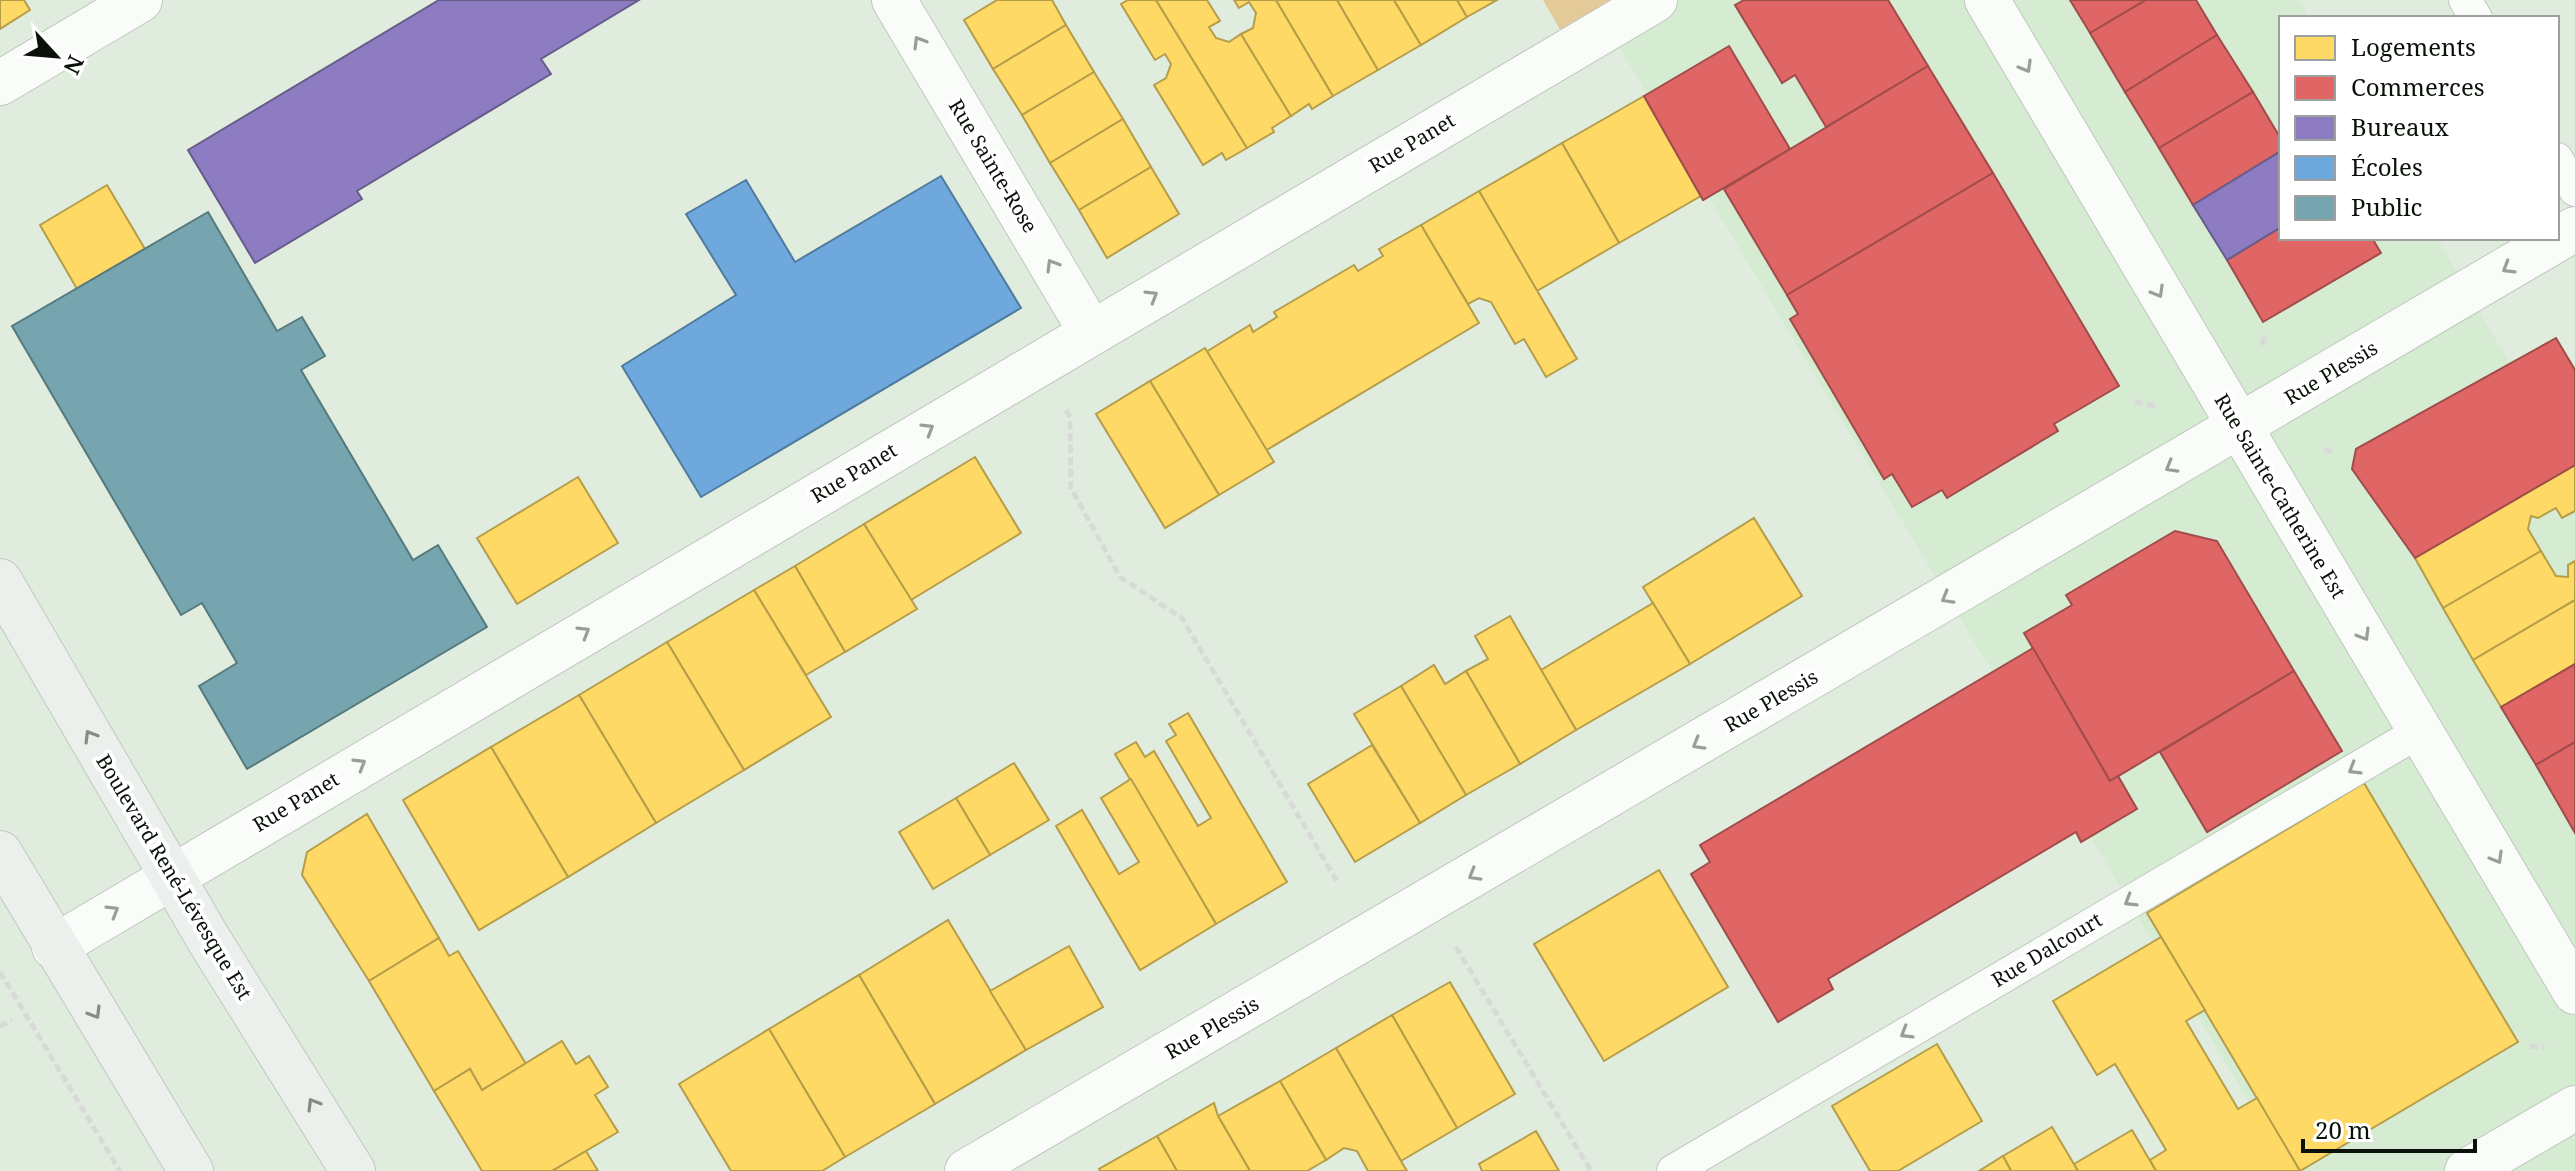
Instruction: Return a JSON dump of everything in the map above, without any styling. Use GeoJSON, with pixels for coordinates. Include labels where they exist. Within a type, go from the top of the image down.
{"type":"FeatureCollection","features":[{"type":"Feature","properties":{"kind":"main road","name":"Boulevard René-Lévesque Est"},"geometry":{"type":"LineString","coordinates":[[0,581],[173,875],[353,1171]]}},
{"type":"Feature","properties":{"kind":"main road"},"geometry":{"type":"LineString","coordinates":[[0,853],[191,1171]]}},
{"type":"Feature","properties":{"kind":"street"},"geometry":{"type":"LineString","coordinates":[[0,83],[140,0]]}},
{"type":"Feature","properties":{"kind":"street","name":"Rue Sainte-Rose"},"geometry":{"type":"LineString","coordinates":[[894,0],[1091,332]]}},
{"type":"Feature","properties":{"kind":"street","name":"Rue Panet"},"geometry":{"type":"LineString","coordinates":[[54,947],[1655,0]]}},
{"type":"Feature","properties":{"kind":"street","name":"Rue Sainte-Catherine Est"},"geometry":{"type":"LineString","coordinates":[[1987,0],[2575,992]]}},
{"type":"Feature","properties":{"kind":"street","name":"Rue Plessis"},"geometry":{"type":"LineString","coordinates":[[967,1171],[2556,240]]}},
{"type":"Feature","properties":{"kind":"street"},"geometry":{"type":"LineString","coordinates":[[2467,1171],[2575,1108]]}},
{"type":"Feature","properties":{"kind":"lane"},"geometry":{"type":"LineString","coordinates":[[2559,162],[2575,190]]}},
{"type":"Feature","properties":{"kind":"lane","name":"Rue Dalcourt"},"geometry":{"type":"LineString","coordinates":[[1673,1171],[2422,730]]}},
{"type":"Feature","properties":{"kind":"path"},"geometry":{"type":"LineString","coordinates":[[2262,345],[2265,333]]}},
{"type":"Feature","properties":{"kind":"path"},"geometry":{"type":"LineString","coordinates":[[2135,402],[2155,406]]}},
{"type":"Feature","properties":{"kind":"path"},"geometry":{"type":"LineString","coordinates":[[1063,406],[1070,417],[1071,488],[1120,577],[1182,618],[1338,883]]}},
{"type":"Feature","properties":{"kind":"path"},"geometry":{"type":"LineString","coordinates":[[2324,449],[2334,453]]}},
{"type":"Feature","properties":{"kind":"path"},"geometry":{"type":"LineString","coordinates":[[1456,947],[1591,1171]]}},
{"type":"Feature","properties":{"kind":"path"},"geometry":{"type":"LineString","coordinates":[[0,972],[120,1171]]}},
{"type":"Feature","properties":{"kind":"path"},"geometry":{"type":"LineString","coordinates":[[0,1026],[12,1020]]}},
{"type":"Feature","properties":{"kind":"path"},"geometry":{"type":"LineString","coordinates":[[2530,1046],[2544,1048]]}},
{"type":"Feature","properties":{"kind":"shaded area"},"geometry":{"type":"Polygon","coordinates":[[[1543,0],[1619,0],[1562,33],[1543,0]]]}},
{"type":"Feature","properties":{"kind":"shaded area"},"geometry":{"type":"Polygon","coordinates":[[[1591,0],[2299,0],[2308,16],[2279,16],[2279,240],[2438,240],[2575,476],[2575,1171],[2290,1171],[1591,0]]]}},
{"type":"Feature","properties":{"kind":"building: Logements"},"geometry":{"type":"Polygon","coordinates":[[[0,0],[24,0],[30,10],[0,29],[0,0]]]}},
{"type":"Feature","properties":{"kind":"building: Logements"},"geometry":{"type":"Polygon","coordinates":[[[997,0],[1052,0],[1066,25],[993,69],[964,20],[997,0]]]}},
{"type":"Feature","properties":{"kind":"building: Logements"},"geometry":{"type":"Polygon","coordinates":[[[1128,0],[1156,0],[1247,148],[1226,160],[1222,153],[1203,165],[1154,85],[1166,78],[1171,64],[1165,54],[1155,60],[1121,4],[1128,0]]]}},
{"type":"Feature","properties":{"kind":"building: Logements"},"geometry":{"type":"Polygon","coordinates":[[[1156,0],[1207,0],[1220,21],[1209,27],[1216,38],[1229,42],[1241,34],[1291,116],[1272,128],[1274,132],[1247,148],[1156,0]]]}},
{"type":"Feature","properties":{"kind":"building: Logements"},"geometry":{"type":"Polygon","coordinates":[[[1234,0],[1276,0],[1333,96],[1312,109],[1309,104],[1291,116],[1241,34],[1253,28],[1256,13],[1249,2],[1239,8],[1234,0]]]}},
{"type":"Feature","properties":{"kind":"building: Logements"},"geometry":{"type":"Polygon","coordinates":[[[1276,0],[1337,0],[1378,70],[1333,96],[1276,0]]]}},
{"type":"Feature","properties":{"kind":"building: Logements"},"geometry":{"type":"Polygon","coordinates":[[[1337,0],[1394,0],[1421,45],[1378,70],[1337,0]]]}},
{"type":"Feature","properties":{"kind":"building: Logements"},"geometry":{"type":"Polygon","coordinates":[[[1394,0],[1457,0],[1467,17],[1421,45],[1394,0]]]}},
{"type":"Feature","properties":{"kind":"building: Logements"},"geometry":{"type":"Polygon","coordinates":[[[1457,0],[1497,0],[1467,17],[1457,0]]]}},
{"type":"Feature","properties":{"kind":"building: Logements"},"geometry":{"type":"Polygon","coordinates":[[[1066,25],[1094,72],[1022,115],[993,69],[1066,25]]]}},
{"type":"Feature","properties":{"kind":"building: Logements"},"geometry":{"type":"Polygon","coordinates":[[[1094,72],[1123,119],[1050,163],[1022,115],[1094,72]]]}},
{"type":"Feature","properties":{"kind":"building: Logements"},"geometry":{"type":"Polygon","coordinates":[[[1644,96],[1701,196],[1619,243],[1562,143],[1644,96]]]}},
{"type":"Feature","properties":{"kind":"building: Logements"},"geometry":{"type":"Polygon","coordinates":[[[1123,119],[1151,167],[1079,210],[1050,163],[1123,119]]]}},
{"type":"Feature","properties":{"kind":"building: Logements"},"geometry":{"type":"Polygon","coordinates":[[[1562,143],[1619,243],[1537,291],[1479,191],[1562,143]]]}},
{"type":"Feature","properties":{"kind":"building: Logements"},"geometry":{"type":"Polygon","coordinates":[[[1151,167],[1179,214],[1107,258],[1079,210],[1151,167]]]}},
{"type":"Feature","properties":{"kind":"building: Logements"},"geometry":{"type":"Polygon","coordinates":[[[107,185],[145,249],[77,289],[40,225],[107,185]]]}},
{"type":"Feature","properties":{"kind":"building: Logements"},"geometry":{"type":"Polygon","coordinates":[[[1479,191],[1577,359],[1546,377],[1524,339],[1515,344],[1491,302],[1479,298],[1468,304],[1421,225],[1479,191]]]}},
{"type":"Feature","properties":{"kind":"building: Logements"},"geometry":{"type":"Polygon","coordinates":[[[1421,225],[1479,323],[1265,451],[1206,352],[1250,325],[1253,332],[1277,317],[1274,312],[1354,265],[1358,271],[1383,256],[1379,249],[1421,225]]]}},
{"type":"Feature","properties":{"kind":"building: Logements"},"geometry":{"type":"Polygon","coordinates":[[[1205,348],[1274,462],[1219,495],[1150,381],[1205,348]]]}},
{"type":"Feature","properties":{"kind":"building: Logements"},"geometry":{"type":"Polygon","coordinates":[[[1150,381],[1219,495],[1165,528],[1096,414],[1150,381]]]}},
{"type":"Feature","properties":{"kind":"building: Logements"},"geometry":{"type":"Polygon","coordinates":[[[975,457],[1021,533],[911,600],[864,524],[975,457]]]}},
{"type":"Feature","properties":{"kind":"building: Logements"},"geometry":{"type":"Polygon","coordinates":[[[2575,465],[2575,511],[2562,518],[2556,508],[2538,518],[2531,516],[2528,529],[2541,551],[2443,608],[2415,558],[2575,465]]]}},
{"type":"Feature","properties":{"kind":"building: Logements"},"geometry":{"type":"Polygon","coordinates":[[[578,477],[618,543],[517,604],[477,538],[578,477]]]}},
{"type":"Feature","properties":{"kind":"building: Logements"},"geometry":{"type":"Polygon","coordinates":[[[1754,518],[1802,596],[1690,664],[1643,587],[1754,518]]]}},
{"type":"Feature","properties":{"kind":"building: Logements"},"geometry":{"type":"Polygon","coordinates":[[[864,524],[917,609],[845,652],[795,566],[864,524]]]}},
{"type":"Feature","properties":{"kind":"building: Logements"},"geometry":{"type":"Polygon","coordinates":[[[2541,551],[2556,576],[2568,577],[2568,565],[2575,561],[2575,600],[2473,660],[2443,608],[2541,551]]]}},
{"type":"Feature","properties":{"kind":"building: Logements"},"geometry":{"type":"Polygon","coordinates":[[[795,566],[845,652],[806,675],[754,590],[795,566]]]}},
{"type":"Feature","properties":{"kind":"building: Logements"},"geometry":{"type":"Polygon","coordinates":[[[754,590],[831,717],[744,770],[667,642],[754,590]]]}},
{"type":"Feature","properties":{"kind":"building: Logements"},"geometry":{"type":"Polygon","coordinates":[[[2575,600],[2575,664],[2501,707],[2473,660],[2575,600]]]}},
{"type":"Feature","properties":{"kind":"building: Logements"},"geometry":{"type":"Polygon","coordinates":[[[1653,603],[1690,664],[1576,730],[1541,670],[1653,603]]]}},
{"type":"Feature","properties":{"kind":"building: Logements"},"geometry":{"type":"Polygon","coordinates":[[[1510,616],[1576,730],[1520,764],[1466,671],[1488,659],[1475,636],[1510,616]]]}},
{"type":"Feature","properties":{"kind":"building: Logements"},"geometry":{"type":"Polygon","coordinates":[[[667,642],[744,770],[656,823],[579,695],[667,642]]]}},
{"type":"Feature","properties":{"kind":"building: Logements"},"geometry":{"type":"Polygon","coordinates":[[[1434,665],[1445,684],[1466,671],[1520,764],[1466,795],[1401,686],[1434,665]]]}},
{"type":"Feature","properties":{"kind":"building: Logements"},"geometry":{"type":"Polygon","coordinates":[[[1401,686],[1466,795],[1420,823],[1354,714],[1401,686]]]}},
{"type":"Feature","properties":{"kind":"building: Logements"},"geometry":{"type":"Polygon","coordinates":[[[579,695],[656,823],[568,877],[491,747],[579,695]]]}},
{"type":"Feature","properties":{"kind":"building: Logements"},"geometry":{"type":"Polygon","coordinates":[[[1188,713],[1287,882],[1216,924],[1115,754],[1136,742],[1145,757],[1154,751],[1198,826],[1211,818],[1166,741],[1176,735],[1169,724],[1188,713]]]}},
{"type":"Feature","properties":{"kind":"building: Logements"},"geometry":{"type":"Polygon","coordinates":[[[1372,745],[1420,823],[1355,862],[1308,784],[1372,745]]]}},
{"type":"Feature","properties":{"kind":"building: Logements"},"geometry":{"type":"Polygon","coordinates":[[[491,747],[568,877],[479,930],[403,800],[491,747]]]}},
{"type":"Feature","properties":{"kind":"building: Logements"},"geometry":{"type":"Polygon","coordinates":[[[1014,763],[1049,820],[990,855],[956,798],[1014,763]]]}},
{"type":"Feature","properties":{"kind":"building: Logements"},"geometry":{"type":"Polygon","coordinates":[[[1131,779],[1216,924],[1140,970],[1056,826],[1082,810],[1119,874],[1139,862],[1101,798],[1131,779]]]}},
{"type":"Feature","properties":{"kind":"building: Logements"},"geometry":{"type":"Polygon","coordinates":[[[2364,783],[2518,1042],[2300,1171],[2147,913],[2364,783]]]}},
{"type":"Feature","properties":{"kind":"building: Logements"},"geometry":{"type":"Polygon","coordinates":[[[956,798],[990,855],[933,889],[899,832],[956,798]]]}},
{"type":"Feature","properties":{"kind":"building: Logements"},"geometry":{"type":"Polygon","coordinates":[[[367,814],[439,938],[369,981],[302,875],[307,852],[367,814]]]}},
{"type":"Feature","properties":{"kind":"building: Logements"},"geometry":{"type":"Polygon","coordinates":[[[1659,870],[1728,987],[1604,1061],[1534,944],[1659,870]]]}},
{"type":"Feature","properties":{"kind":"building: Logements"},"geometry":{"type":"Polygon","coordinates":[[[948,920],[1026,1050],[935,1104],[859,975],[948,920]]]}},
{"type":"Feature","properties":{"kind":"building: Logements"},"geometry":{"type":"Polygon","coordinates":[[[2161,937],[2205,1010],[2186,1021],[2238,1109],[2257,1098],[2300,1171],[2156,1171],[2150,1160],[2166,1150],[2115,1064],[2097,1075],[2053,1001],[2161,937]]]}},
{"type":"Feature","properties":{"kind":"building: Logements"},"geometry":{"type":"Polygon","coordinates":[[[439,938],[449,956],[458,951],[526,1064],[482,1090],[470,1069],[434,1091],[369,981],[439,938]]]}},
{"type":"Feature","properties":{"kind":"building: Logements"},"geometry":{"type":"Polygon","coordinates":[[[1069,946],[1103,1007],[1026,1050],[990,991],[1069,946]]]}},
{"type":"Feature","properties":{"kind":"building: Logements"},"geometry":{"type":"Polygon","coordinates":[[[859,975],[935,1104],[845,1157],[769,1029],[859,975]]]}},
{"type":"Feature","properties":{"kind":"building: Logements"},"geometry":{"type":"Polygon","coordinates":[[[1450,982],[1515,1094],[1457,1128],[1392,1015],[1450,982]]]}},
{"type":"Feature","properties":{"kind":"building: Logements"},"geometry":{"type":"Polygon","coordinates":[[[1392,1015],[1457,1128],[1401,1161],[1336,1048],[1392,1015]]]}},
{"type":"Feature","properties":{"kind":"building: Logements"},"geometry":{"type":"Polygon","coordinates":[[[769,1029],[845,1157],[822,1171],[731,1171],[679,1084],[769,1029]]]}},
{"type":"Feature","properties":{"kind":"building: Logements"},"geometry":{"type":"Polygon","coordinates":[[[562,1041],[576,1064],[589,1056],[608,1087],[595,1095],[618,1132],[552,1171],[482,1171],[434,1091],[470,1069],[482,1090],[562,1041]]]}},
{"type":"Feature","properties":{"kind":"building: Logements"},"geometry":{"type":"Polygon","coordinates":[[[1937,1044],[1982,1121],[1898,1171],[1870,1171],[1832,1106],[1937,1044]]]}},
{"type":"Feature","properties":{"kind":"building: Logements"},"geometry":{"type":"Polygon","coordinates":[[[1336,1048],[1407,1171],[1368,1171],[1357,1151],[1344,1148],[1326,1160],[1280,1081],[1336,1048]]]}},
{"type":"Feature","properties":{"kind":"building: Logements"},"geometry":{"type":"Polygon","coordinates":[[[1280,1081],[1326,1160],[1307,1171],[1250,1171],[1218,1116],[1280,1081]]]}},
{"type":"Feature","properties":{"kind":"building: Logements"},"geometry":{"type":"Polygon","coordinates":[[[1214,1103],[1218,1116],[1250,1171],[1177,1171],[1157,1136],[1214,1103]]]}},
{"type":"Feature","properties":{"kind":"building: Logements"},"geometry":{"type":"Polygon","coordinates":[[[2052,1127],[2078,1171],[2011,1171],[2003,1156],[2052,1127]]]}},
{"type":"Feature","properties":{"kind":"building: Logements"},"geometry":{"type":"Polygon","coordinates":[[[2132,1130],[2156,1171],[2078,1171],[2074,1164],[2132,1130]]]}},
{"type":"Feature","properties":{"kind":"building: Logements"},"geometry":{"type":"Polygon","coordinates":[[[1536,1131],[1559,1171],[1482,1171],[1479,1164],[1536,1131]]]}},
{"type":"Feature","properties":{"kind":"building: Logements"},"geometry":{"type":"Polygon","coordinates":[[[1157,1136],[1177,1171],[1100,1171],[1099,1169],[1157,1136]]]}},
{"type":"Feature","properties":{"kind":"building: Logements"},"geometry":{"type":"Polygon","coordinates":[[[586,1151],[598,1171],[552,1171],[586,1151]]]}},
{"type":"Feature","properties":{"kind":"building: Logements"},"geometry":{"type":"Polygon","coordinates":[[[2003,1156],[2011,1171],[1979,1171],[2003,1156]]]}},
{"type":"Feature","properties":{"kind":"building: Commerces"},"geometry":{"type":"Polygon","coordinates":[[[1744,0],[1888,0],[1928,66],[1826,127],[1795,75],[1782,83],[1735,5],[1744,0]]]}},
{"type":"Feature","properties":{"kind":"building: Commerces"},"geometry":{"type":"Polygon","coordinates":[[[2070,0],[2146,0],[2090,33],[2070,0]]]}},
{"type":"Feature","properties":{"kind":"building: Commerces"},"geometry":{"type":"Polygon","coordinates":[[[2146,0],[2196,0],[2217,35],[2125,92],[2090,33],[2146,0]]]}},
{"type":"Feature","properties":{"kind":"building: Commerces"},"geometry":{"type":"Polygon","coordinates":[[[2217,35],[2253,92],[2159,148],[2125,92],[2217,35]]]}},
{"type":"Feature","properties":{"kind":"building: Commerces"},"geometry":{"type":"Polygon","coordinates":[[[1729,46],[1790,149],[1703,200],[1644,96],[1729,46]]]}},
{"type":"Feature","properties":{"kind":"building: Commerces"},"geometry":{"type":"Polygon","coordinates":[[[1928,66],[1993,173],[1787,295],[1724,189],[1928,66]]]}},
{"type":"Feature","properties":{"kind":"building: Commerces"},"geometry":{"type":"Polygon","coordinates":[[[2253,92],[2279,136],[2279,152],[2193,205],[2159,148],[2253,92]]]}},
{"type":"Feature","properties":{"kind":"building: Commerces"},"geometry":{"type":"Polygon","coordinates":[[[1993,173],[2119,386],[2054,424],[2058,431],[1947,498],[1942,490],[1912,507],[1892,474],[1884,479],[1790,319],[1798,314],[1787,295],[1993,173]]]}},
{"type":"Feature","properties":{"kind":"building: Commerces"},"geometry":{"type":"Polygon","coordinates":[[[2279,228],[2279,240],[2373,240],[2381,253],[2263,322],[2227,260],[2279,228]]]}},
{"type":"Feature","properties":{"kind":"building: Commerces"},"geometry":{"type":"Polygon","coordinates":[[[2556,338],[2575,370],[2575,465],[2415,558],[2352,469],[2356,449],[2556,338]]]}},
{"type":"Feature","properties":{"kind":"building: Commerces"},"geometry":{"type":"Polygon","coordinates":[[[2175,531],[2217,541],[2294,671],[2110,781],[2024,633],[2072,605],[2066,595],[2175,531]]]}},
{"type":"Feature","properties":{"kind":"building: Commerces"},"geometry":{"type":"Polygon","coordinates":[[[2033,648],[2110,781],[2118,776],[2137,809],[2081,842],[2076,832],[1828,979],[1833,989],[1778,1022],[1691,874],[1710,862],[1700,845],[2033,648]]]}},
{"type":"Feature","properties":{"kind":"building: Commerces"},"geometry":{"type":"Polygon","coordinates":[[[2575,664],[2575,742],[2536,765],[2501,707],[2575,664]]]}},
{"type":"Feature","properties":{"kind":"building: Commerces"},"geometry":{"type":"Polygon","coordinates":[[[2294,671],[2342,751],[2207,832],[2160,752],[2294,671]]]}},
{"type":"Feature","properties":{"kind":"building: Commerces"},"geometry":{"type":"Polygon","coordinates":[[[2575,742],[2575,833],[2536,765],[2575,742]]]}},
{"type":"Feature","properties":{"kind":"building: Bureaux"},"geometry":{"type":"Polygon","coordinates":[[[439,0],[639,0],[541,59],[551,74],[357,191],[362,199],[255,263],[188,150],[439,0]]]}},
{"type":"Feature","properties":{"kind":"building: Bureaux"},"geometry":{"type":"Polygon","coordinates":[[[2279,152],[2279,228],[2227,260],[2193,205],[2279,152]]]}},
{"type":"Feature","properties":{"kind":"building: Écoles"},"geometry":{"type":"Polygon","coordinates":[[[941,176],[1021,308],[701,497],[622,366],[736,295],[686,214],[746,180],[795,262],[941,176]]]}},
{"type":"Feature","properties":{"kind":"building: Public"},"geometry":{"type":"Polygon","coordinates":[[[208,212],[277,331],[302,317],[325,356],[301,370],[413,560],[438,545],[487,627],[247,769],[199,686],[237,663],[202,603],[181,615],[12,326],[208,212]]]}}]}
